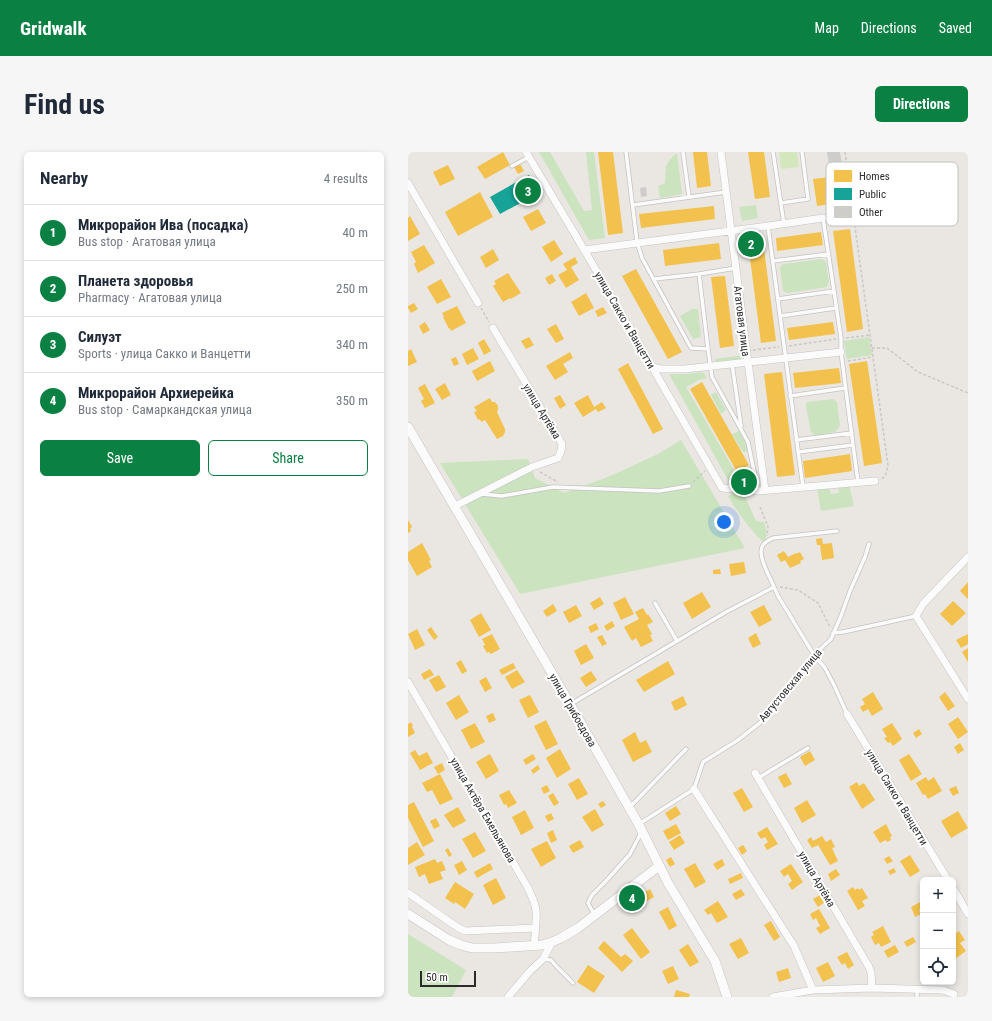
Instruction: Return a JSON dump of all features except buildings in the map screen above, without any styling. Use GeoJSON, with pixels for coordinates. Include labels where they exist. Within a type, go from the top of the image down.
{"type":"FeatureCollection","features":[{"type":"Feature","properties":{"kind":"street","name":"Агатовая улица"},"geometry":{"type":"LineString","coordinates":[[721,152],[748,362],[762,491]]}},
{"type":"Feature","properties":{"kind":"street","name":"улица Сакко и Ванцетти"},"geometry":{"type":"LineString","coordinates":[[527,154],[722,488],[762,491]]}},
{"type":"Feature","properties":{"kind":"street"},"geometry":{"type":"LineString","coordinates":[[408,183],[478,303]]}},
{"type":"Feature","properties":{"kind":"street"},"geometry":{"type":"LineString","coordinates":[[584,250],[823,218]]}},
{"type":"Feature","properties":{"kind":"street","name":"улица Артёма"},"geometry":{"type":"LineString","coordinates":[[454,506],[532,467],[558,458],[561,451],[562,444],[493,328]]}},
{"type":"Feature","properties":{"kind":"street"},"geometry":{"type":"LineString","coordinates":[[652,367],[661,369],[685,369],[840,352]]}},
{"type":"Feature","properties":{"kind":"street","name":"улица Грибоедова"},"geometry":{"type":"LineString","coordinates":[[408,427],[570,704],[640,828],[659,866],[715,961],[727,997]]}},
{"type":"Feature","properties":{"kind":"street"},"geometry":{"type":"LineString","coordinates":[[762,491],[875,481]]}},
{"type":"Feature","properties":{"kind":"street"},"geometry":{"type":"LineString","coordinates":[[968,557],[923,604],[916,616],[968,699]]}},
{"type":"Feature","properties":{"kind":"street","name":"улица Актёра Емельянова"},"geometry":{"type":"LineString","coordinates":[[408,682],[528,888],[536,910],[534,946]]}},
{"type":"Feature","properties":{"kind":"street","name":"улица Сакко и Ванцетти"},"geometry":{"type":"LineString","coordinates":[[847,714],[946,877]]}},
{"type":"Feature","properties":{"kind":"street","name":"улица Артёма"},"geometry":{"type":"LineString","coordinates":[[757,775],[869,967],[871,972],[872,988]]}},
{"type":"Feature","properties":{"kind":"street"},"geometry":{"type":"LineString","coordinates":[[694,789],[794,946],[813,990]]}},
{"type":"Feature","properties":{"kind":"street"},"geometry":{"type":"LineString","coordinates":[[408,914],[449,940],[460,945],[483,949],[534,946],[552,942],[578,928],[659,866]]}},
{"type":"Feature","properties":{"kind":"street"},"geometry":{"type":"LineString","coordinates":[[408,893],[465,931],[535,928]]}},
{"type":"Feature","properties":{"kind":"street"},"geometry":{"type":"LineString","coordinates":[[956,893],[968,914]]}},
{"type":"Feature","properties":{"kind":"street"},"geometry":{"type":"LineString","coordinates":[[508,997],[530,971],[543,959],[552,942]]}},
{"type":"Feature","properties":{"kind":"street"},"geometry":{"type":"LineString","coordinates":[[773,997],[813,990],[872,988],[917,993],[943,990],[954,996]]}},
{"type":"Feature","properties":{"kind":"lane"},"geometry":{"type":"LineString","coordinates":[[626,152],[637,242],[642,258],[691,348],[708,349]]}},
{"type":"Feature","properties":{"kind":"lane"},"geometry":{"type":"LineString","coordinates":[[683,152],[689,197]]}},
{"type":"Feature","properties":{"kind":"lane"},"geometry":{"type":"LineString","coordinates":[[773,152],[784,224]]}},
{"type":"Feature","properties":{"kind":"lane"},"geometry":{"type":"LineString","coordinates":[[781,203],[808,199],[802,152]]}},
{"type":"Feature","properties":{"kind":"lane"},"geometry":{"type":"LineString","coordinates":[[512,166],[527,154]]}},
{"type":"Feature","properties":{"kind":"lane"},"geometry":{"type":"LineString","coordinates":[[633,205],[726,192]]}},
{"type":"Feature","properties":{"kind":"lane"},"geometry":{"type":"LineString","coordinates":[[826,218],[823,218],[841,338],[840,352],[858,482]]}},
{"type":"Feature","properties":{"kind":"lane"},"geometry":{"type":"LineString","coordinates":[[768,226],[803,487]]}},
{"type":"Feature","properties":{"kind":"lane"},"geometry":{"type":"LineString","coordinates":[[773,261],[829,254]]}},
{"type":"Feature","properties":{"kind":"lane"},"geometry":{"type":"LineString","coordinates":[[654,279],[736,268]]}},
{"type":"Feature","properties":{"kind":"lane"},"geometry":{"type":"LineString","coordinates":[[699,274],[712,378],[748,442],[762,491]]}},
{"type":"Feature","properties":{"kind":"lane"},"geometry":{"type":"LineString","coordinates":[[778,298],[834,291]]}},
{"type":"Feature","properties":{"kind":"lane"},"geometry":{"type":"LineString","coordinates":[[780,316],[836,308]]}},
{"type":"Feature","properties":{"kind":"lane"},"geometry":{"type":"LineString","coordinates":[[732,364],[741,430]]}},
{"type":"Feature","properties":{"kind":"lane"},"geometry":{"type":"LineString","coordinates":[[790,396],[845,388]]}},
{"type":"Feature","properties":{"kind":"lane"},"geometry":{"type":"LineString","coordinates":[[796,440],[852,433]]}},
{"type":"Feature","properties":{"kind":"lane"},"geometry":{"type":"LineString","coordinates":[[798,452],[853,445]]}},
{"type":"Feature","properties":{"kind":"lane"},"geometry":{"type":"LineString","coordinates":[[479,494],[502,496],[553,487],[659,491],[689,486]]}},
{"type":"Feature","properties":{"kind":"lane"},"geometry":{"type":"LineString","coordinates":[[837,531],[773,538],[766,541],[760,552],[778,596],[814,655],[825,668],[847,714]]}},
{"type":"Feature","properties":{"kind":"lane","name":"Августовская улица"},"geometry":{"type":"LineString","coordinates":[[694,789],[703,762],[738,740],[761,722],[814,655],[831,639],[869,544]]}},
{"type":"Feature","properties":{"kind":"lane"},"geometry":{"type":"LineString","coordinates":[[570,704],[726,612],[774,586]]}},
{"type":"Feature","properties":{"kind":"lane"},"geometry":{"type":"LineString","coordinates":[[655,603],[677,641]]}},
{"type":"Feature","properties":{"kind":"lane"},"geometry":{"type":"LineString","coordinates":[[833,633],[916,616]]}},
{"type":"Feature","properties":{"kind":"lane"},"geometry":{"type":"LineString","coordinates":[[757,775],[808,748]]}},
{"type":"Feature","properties":{"kind":"lane"},"geometry":{"type":"LineString","coordinates":[[629,808],[686,749]]}},
{"type":"Feature","properties":{"kind":"lane"},"geometry":{"type":"LineString","coordinates":[[595,915],[588,903],[592,895],[630,854],[640,828],[694,789]]}},
{"type":"Feature","properties":{"kind":"lane"},"geometry":{"type":"LineString","coordinates":[[543,959],[551,960],[573,984]]}},
{"type":"Feature","properties":{"kind":"path"},"geometry":{"type":"LineString","coordinates":[[845,152],[846,162]]}},
{"type":"Feature","properties":{"kind":"path"},"geometry":{"type":"LineString","coordinates":[[855,226],[888,465],[886,474],[881,480],[875,481]]}},
{"type":"Feature","properties":{"kind":"path"},"geometry":{"type":"LineString","coordinates":[[478,303],[493,328]]}},
{"type":"Feature","properties":{"kind":"path"},"geometry":{"type":"LineString","coordinates":[[746,351],[870,335]]}},
{"type":"Feature","properties":{"kind":"path"},"geometry":{"type":"LineString","coordinates":[[872,348],[887,348],[918,372],[968,393]]}},
{"type":"Feature","properties":{"kind":"path"},"geometry":{"type":"LineString","coordinates":[[842,361],[873,357]]}},
{"type":"Feature","properties":{"kind":"path"},"geometry":{"type":"LineString","coordinates":[[532,467],[568,488]]}},
{"type":"Feature","properties":{"kind":"path"},"geometry":{"type":"LineString","coordinates":[[689,486],[710,467]]}},
{"type":"Feature","properties":{"kind":"path"},"geometry":{"type":"LineString","coordinates":[[760,507],[768,527],[766,541]]}},
{"type":"Feature","properties":{"kind":"path"},"geometry":{"type":"LineString","coordinates":[[774,586],[798,590],[818,603],[833,633]]}},
{"type":"Feature","properties":{"kind":"green space"},"geometry":{"type":"Polygon","coordinates":[[[539,152],[550,152],[584,211],[592,210],[586,152],[594,152],[605,238],[589,240],[539,152]]]}},
{"type":"Feature","properties":{"kind":"green space"},"geometry":{"type":"Polygon","coordinates":[[[779,152],[797,152],[799,167],[781,169],[779,152]]]}},
{"type":"Feature","properties":{"kind":"green space"},"geometry":{"type":"Polygon","coordinates":[[[677,153],[682,194],[660,198],[658,186],[665,183],[666,166],[677,153]]]}},
{"type":"Feature","properties":{"kind":"green space"},"geometry":{"type":"Polygon","coordinates":[[[756,205],[758,218],[742,221],[739,207],[756,205]]]}},
{"type":"Feature","properties":{"kind":"green space"},"geometry":{"type":"Polygon","coordinates":[[[822,259],[826,263],[829,282],[827,287],[788,293],[784,292],[780,269],[783,264],[822,259]]]}},
{"type":"Feature","properties":{"kind":"green space"},"geometry":{"type":"Polygon","coordinates":[[[692,309],[698,309],[701,337],[693,339],[680,316],[692,309]]]}},
{"type":"Feature","properties":{"kind":"green space"},"geometry":{"type":"Polygon","coordinates":[[[869,337],[872,355],[847,359],[844,341],[869,337]]]}},
{"type":"Feature","properties":{"kind":"green space"},"geometry":{"type":"Polygon","coordinates":[[[744,355],[742,359],[718,362],[715,361],[715,359],[744,355]]]}},
{"type":"Feature","properties":{"kind":"green space"},"geometry":{"type":"Polygon","coordinates":[[[703,372],[707,378],[699,380],[686,387],[738,476],[753,467],[754,471],[731,485],[669,374],[703,372]]]}},
{"type":"Feature","properties":{"kind":"green space"},"geometry":{"type":"Polygon","coordinates":[[[716,392],[726,410],[721,414],[711,395],[716,392]]]}},
{"type":"Feature","properties":{"kind":"green space"},"geometry":{"type":"Polygon","coordinates":[[[833,399],[837,402],[840,426],[835,432],[815,436],[811,432],[806,406],[807,402],[833,399]]]}},
{"type":"Feature","properties":{"kind":"green space"},"geometry":{"type":"Polygon","coordinates":[[[739,431],[747,446],[747,451],[743,452],[732,434],[739,431]]]}},
{"type":"Feature","properties":{"kind":"green space"},"geometry":{"type":"Polygon","coordinates":[[[681,440],[745,548],[520,594],[440,463],[528,459],[535,478],[564,493],[608,477],[658,454],[681,440]]]}},
{"type":"Feature","properties":{"kind":"green space"},"geometry":{"type":"Polygon","coordinates":[[[849,485],[854,506],[821,511],[817,489],[829,488],[831,494],[839,493],[838,486],[849,485]]]}},
{"type":"Feature","properties":{"kind":"green space"},"geometry":{"type":"Polygon","coordinates":[[[735,492],[743,492],[756,521],[764,522],[766,538],[763,542],[744,520],[728,496],[735,492]]]}},
{"type":"Feature","properties":{"kind":"green space"},"geometry":{"type":"Polygon","coordinates":[[[408,934],[466,970],[452,997],[408,997],[408,934]]]}},
{"type":"Feature","properties":{"kind":"place","name":"Силуэт"},"geometry":{"type":"Point","coordinates":[528,191]}},
{"type":"Feature","properties":{"kind":"place","name":"Планета здоровья"},"geometry":{"type":"Point","coordinates":[751,244]}},
{"type":"Feature","properties":{"kind":"place","name":"Микрорайон Ива (посадка)"},"geometry":{"type":"Point","coordinates":[744,482]}},
{"type":"Feature","properties":{"kind":"place","name":"Микрорайон Архиерейка"},"geometry":{"type":"Point","coordinates":[632,898]}}]}
